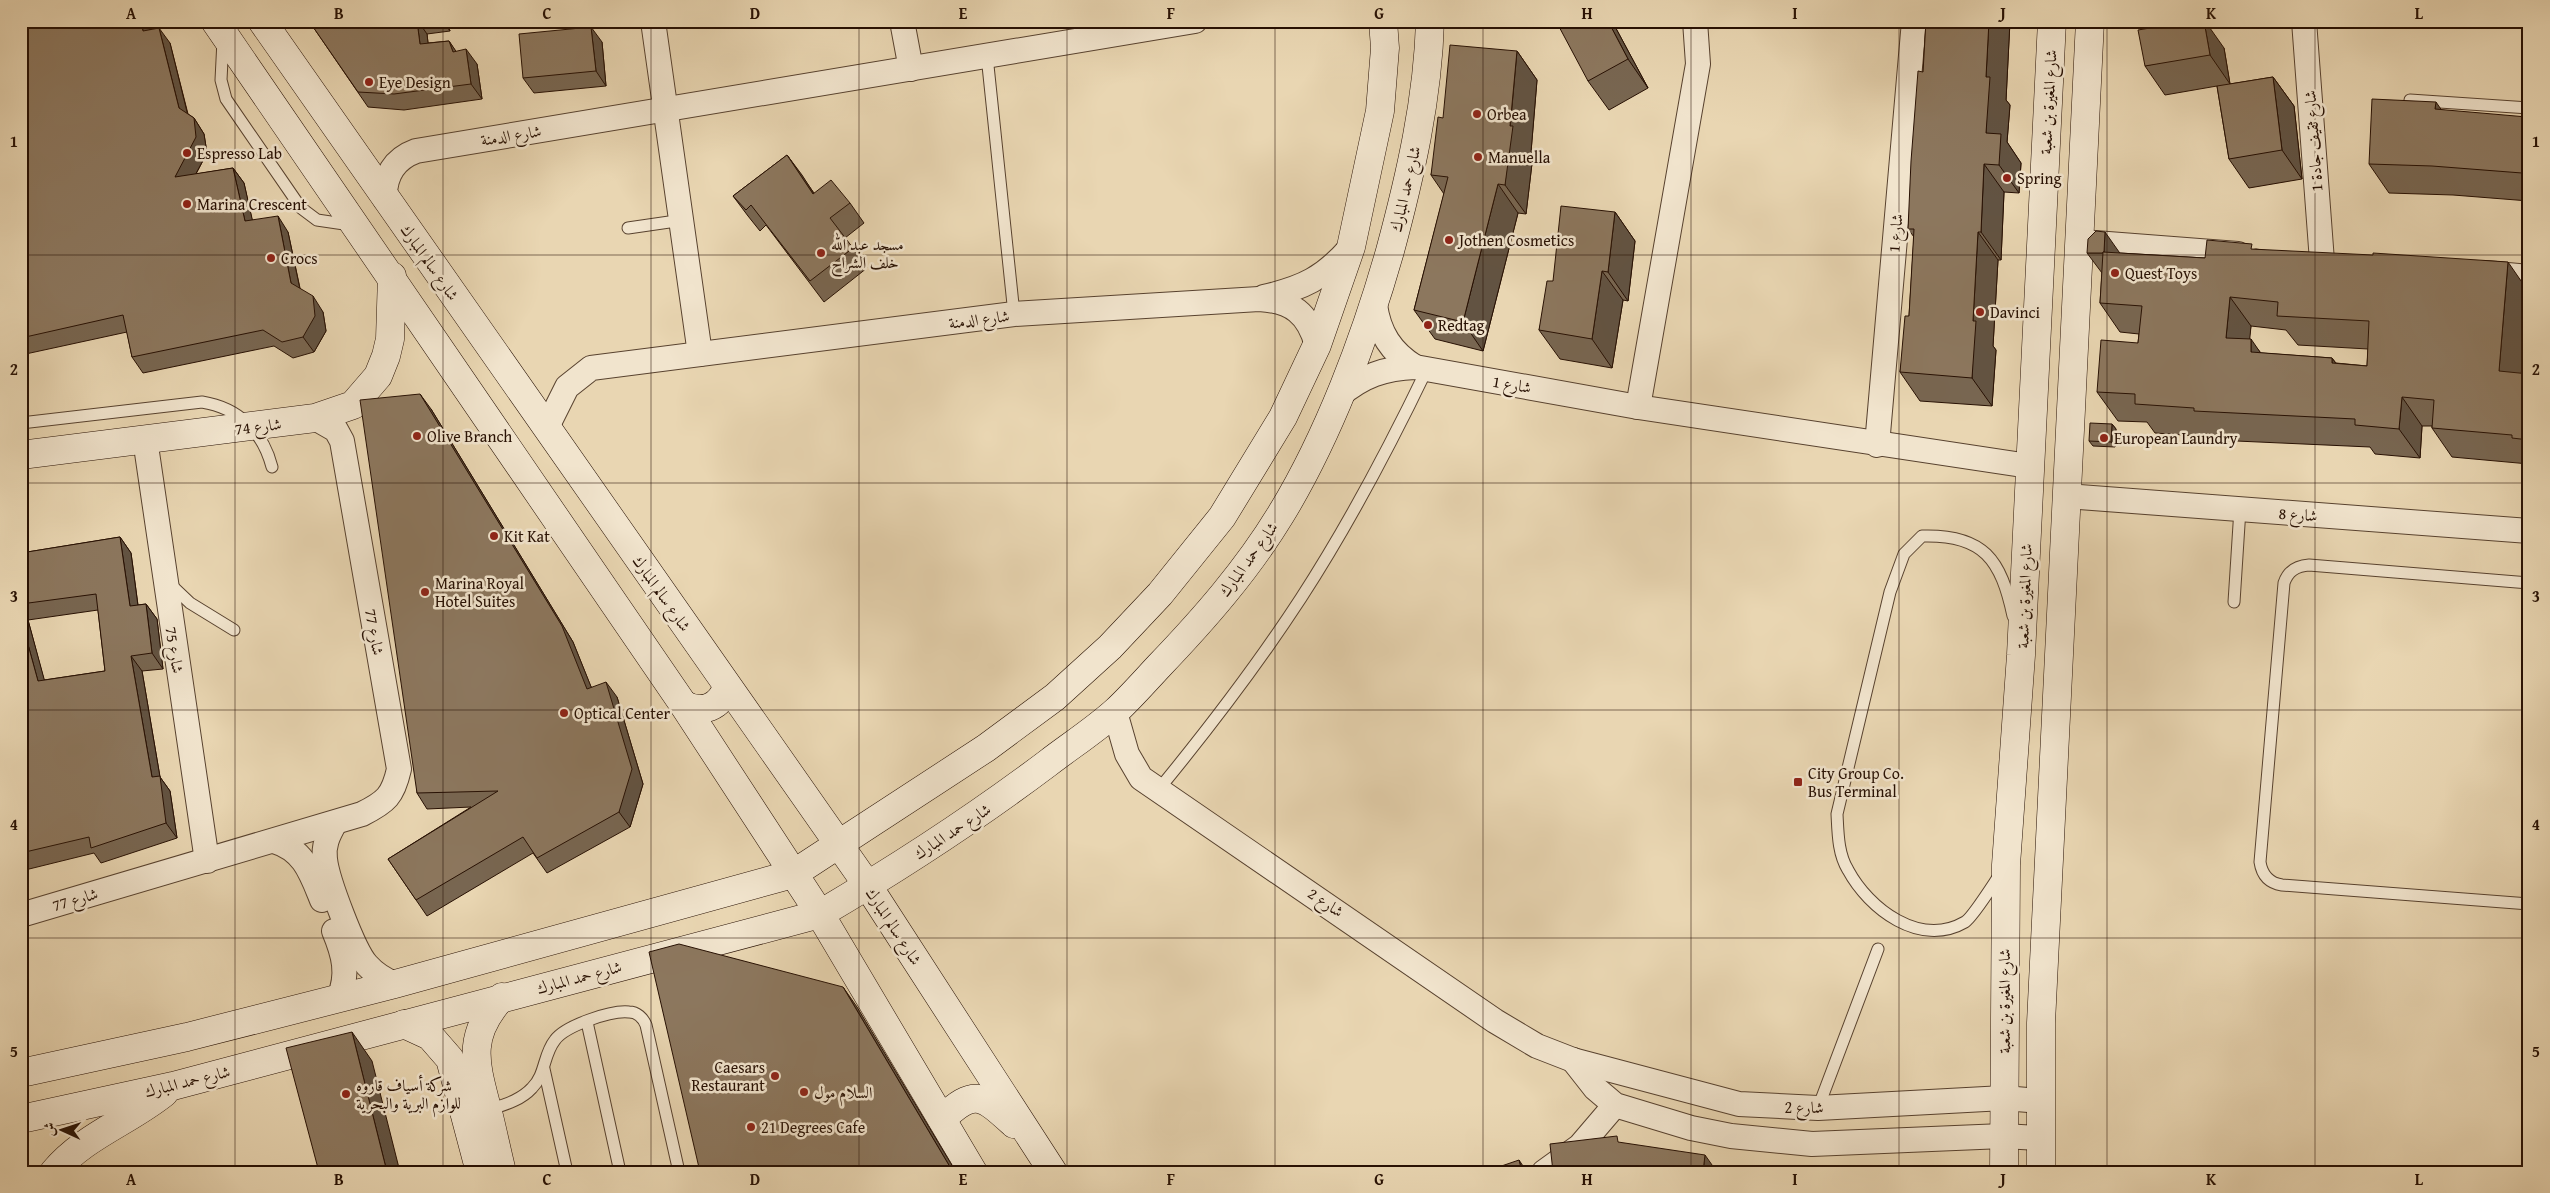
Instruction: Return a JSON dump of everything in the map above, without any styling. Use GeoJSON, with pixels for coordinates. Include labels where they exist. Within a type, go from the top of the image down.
{"type":"FeatureCollection","features":[{"type":"Feature","properties":{"kind":"main road","name":"شارع سالم المبارك"},"geometry":{"type":"LineString","coordinates":[[262,21],[868,886],[1053,1172]]}},
{"type":"Feature","properties":{"kind":"main road"},"geometry":{"type":"LineString","coordinates":[[21,1073],[187,1037],[395,984],[793,874],[986,748],[1055,697],[1110,647],[1160,594],[1222,516],[1283,418],[1317,345],[1351,247],[1380,111],[1385,48],[1383,21]]}},
{"type":"Feature","properties":{"kind":"main road","name":"شارع المغيرة بن شعبة"},"geometry":{"type":"LineString","coordinates":[[2004,1172],[2006,865],[2021,655],[2052,21]]}},
{"type":"Feature","properties":{"kind":"main road"},"geometry":{"type":"LineString","coordinates":[[2041,1172],[2040,1023],[2090,21]]}},
{"type":"Feature","properties":{"kind":"main road","name":"شارع حمد المبارك"},"geometry":{"type":"LineString","coordinates":[[21,1119],[173,1086],[820,914],[868,886],[999,800],[1115,712],[1197,626],[1242,570],[1281,514],[1339,396],[1375,305],[1400,212],[1417,136],[1431,22]]}},
{"type":"Feature","properties":{"kind":"main road"},"geometry":{"type":"LineString","coordinates":[[219,27],[392,276],[683,704],[820,914],[973,1172]]}},
{"type":"Feature","properties":{"kind":"main road","name":"شارع 74"},"geometry":{"type":"LineString","coordinates":[[21,455],[315,418],[353,405],[378,376],[386,356],[390,339],[392,276]]}},
{"type":"Feature","properties":{"kind":"main road"},"geometry":{"type":"LineString","coordinates":[[683,704],[690,708],[706,709],[720,701],[727,687]]}},
{"type":"Feature","properties":{"kind":"main road"},"geometry":{"type":"LineString","coordinates":[[480,1172],[476,1048],[484,1020],[502,997]]}},
{"type":"Feature","properties":{"kind":"main road"},"geometry":{"type":"LineString","coordinates":[[404,1024],[422,1031],[444,1050],[477,1112],[502,1172]]}},
{"type":"Feature","properties":{"kind":"main road"},"geometry":{"type":"LineString","coordinates":[[54,1172],[78,1147],[135,1114],[173,1086]]}},
{"type":"Feature","properties":{"kind":"main road"},"geometry":{"type":"LineString","coordinates":[[942,1119],[963,1101],[980,1099],[994,1106],[1034,1141]]}},
{"type":"Feature","properties":{"kind":"street"},"geometry":{"type":"LineString","coordinates":[[653,21],[700,354]]}},
{"type":"Feature","properties":{"kind":"street"},"geometry":{"type":"LineString","coordinates":[[902,21],[911,69]]}},
{"type":"Feature","properties":{"kind":"street","name":"شارع الدمنة"},"geometry":{"type":"LineString","coordinates":[[385,199],[386,183],[391,169],[406,155],[416,152],[987,56],[1126,27],[1195,21]]}},
{"type":"Feature","properties":{"kind":"street"},"geometry":{"type":"LineString","coordinates":[[1638,407],[1698,64],[1695,21]]}},
{"type":"Feature","properties":{"kind":"street","name":"شارع 1"},"geometry":{"type":"LineString","coordinates":[[1877,445],[1914,21]]}},
{"type":"Feature","properties":{"kind":"street","name":"شارع ثقيف جادة 1"},"geometry":{"type":"LineString","coordinates":[[2304,21],[2322,261]]}},
{"type":"Feature","properties":{"kind":"street"},"geometry":{"type":"LineString","coordinates":[[2079,242],[2264,256]]}},
{"type":"Feature","properties":{"kind":"street","name":"شارع الدمنة"},"geometry":{"type":"LineString","coordinates":[[1259,299],[1311,283],[1333,267],[1351,247]]}},
{"type":"Feature","properties":{"kind":"street"},"geometry":{"type":"LineString","coordinates":[[2460,271],[2529,277]]}},
{"type":"Feature","properties":{"kind":"street","name":"شارع الدمنة"},"geometry":{"type":"LineString","coordinates":[[547,427],[567,387],[591,368],[1014,314],[1259,299],[1276,300],[1291,306],[1304,316],[1313,329],[1317,345]]}},
{"type":"Feature","properties":{"kind":"street","name":"شارع 1"},"geometry":{"type":"LineString","coordinates":[[1375,305],[1380,327],[1387,341],[1397,354],[1421,368]]}},
{"type":"Feature","properties":{"kind":"street","name":"شارع 1"},"geometry":{"type":"LineString","coordinates":[[1339,396],[1366,376],[1382,370],[1421,368],[1638,407],[1877,445],[2029,466]]}},
{"type":"Feature","properties":{"kind":"street","name":"شارع 77"},"geometry":{"type":"LineString","coordinates":[[21,915],[362,814],[385,802],[395,786],[399,769],[342,441],[336,430],[315,418]]}},
{"type":"Feature","properties":{"kind":"street","name":"شارع 75"},"geometry":{"type":"LineString","coordinates":[[145,440],[207,861]]}},
{"type":"Feature","properties":{"kind":"street","name":"شارع 8"},"geometry":{"type":"LineString","coordinates":[[2066,496],[2529,531]]}},
{"type":"Feature","properties":{"kind":"street","name":"شارع 2"},"geometry":{"type":"LineString","coordinates":[[1115,712],[1127,754],[1141,778],[1160,789],[1495,1021],[1537,1046],[1573,1060],[1739,1104],[1818,1108],[2004,1098],[2040,1101]]}},
{"type":"Feature","properties":{"kind":"street"},"geometry":{"type":"LineString","coordinates":[[335,823],[326,840],[325,860],[355,946],[367,966],[375,973],[395,984]]}},
{"type":"Feature","properties":{"kind":"street"},"geometry":{"type":"LineString","coordinates":[[274,841],[291,848],[299,854],[310,870],[344,957],[345,978],[339,998]]}},
{"type":"Feature","properties":{"kind":"street"},"geometry":{"type":"LineString","coordinates":[[1573,1060],[1595,1088],[1615,1105],[1691,1128],[1772,1142],[1812,1144],[2003,1136],[2040,1138]]}},
{"type":"Feature","properties":{"kind":"street"},"geometry":{"type":"LineString","coordinates":[[1544,1172],[1580,1146],[1615,1105]]}},
{"type":"Feature","properties":{"kind":"lane"},"geometry":{"type":"LineString","coordinates":[[219,27],[220,80],[226,98],[295,200],[310,217],[317,220],[357,226]]}},
{"type":"Feature","properties":{"kind":"lane"},"geometry":{"type":"LineString","coordinates":[[987,56],[1014,314]]}},
{"type":"Feature","properties":{"kind":"lane"},"geometry":{"type":"LineString","coordinates":[[2410,100],[2529,108]]}},
{"type":"Feature","properties":{"kind":"lane"},"geometry":{"type":"LineString","coordinates":[[628,228],[682,220]]}},
{"type":"Feature","properties":{"kind":"lane"},"geometry":{"type":"LineString","coordinates":[[1160,789],[1232,697],[1301,598],[1368,486],[1421,368]]}},
{"type":"Feature","properties":{"kind":"lane"},"geometry":{"type":"LineString","coordinates":[[21,423],[202,402],[226,408],[252,427],[265,445],[272,467]]}},
{"type":"Feature","properties":{"kind":"lane"},"geometry":{"type":"LineString","coordinates":[[2234,602],[2240,509]]}},
{"type":"Feature","properties":{"kind":"lane"},"geometry":{"type":"LineString","coordinates":[[2006,865],[1966,922],[1941,930],[1911,927],[1886,915],[1867,897],[1847,870],[1840,849],[1837,814],[1890,592],[1904,554],[1922,536],[1941,536],[1969,542],[1994,560],[2008,593],[2021,655]]}},
{"type":"Feature","properties":{"kind":"lane"},"geometry":{"type":"LineString","coordinates":[[2529,583],[2309,565],[2296,567],[2290,571],[2286,577],[2283,590],[2260,862],[2264,876],[2275,884],[2529,904]]}},
{"type":"Feature","properties":{"kind":"lane"},"geometry":{"type":"LineString","coordinates":[[165,580],[190,603],[234,630]]}},
{"type":"Feature","properties":{"kind":"lane"},"geometry":{"type":"LineString","coordinates":[[1818,1108],[1878,949]]}},
{"type":"Feature","properties":{"kind":"lane"},"geometry":{"type":"LineString","coordinates":[[477,1112],[526,1094],[540,1079],[548,1050],[560,1034],[586,1022],[629,1012],[643,1020],[679,1172]]}},
{"type":"Feature","properties":{"kind":"lane"},"geometry":{"type":"LineString","coordinates":[[586,1022],[620,1172]]}},
{"type":"Feature","properties":{"kind":"lane"},"geometry":{"type":"LineString","coordinates":[[544,1069],[567,1172]]}},
{"type":"Feature","properties":{"kind":"building","name":"Marina Crescent"},"geometry":{"type":"Polygon","coordinates":[[[21,21],[141,21],[143,31],[159,28],[179,108],[194,118],[196,137],[175,177],[233,168],[245,221],[278,216],[291,283],[313,296],[315,316],[303,337],[282,342],[263,330],[132,357],[123,315],[21,338],[21,21]]]}},
{"type":"Feature","properties":{"kind":"building"},"geometry":{"type":"Polygon","coordinates":[[[309,21],[417,21],[420,44],[449,41],[453,52],[466,49],[471,84],[394,94],[358,92],[309,21]]]}},
{"type":"Feature","properties":{"kind":"building"},"geometry":{"type":"Polygon","coordinates":[[[1556,21],[1608,21],[1628,59],[1588,81],[1556,21]]]}},
{"type":"Feature","properties":{"kind":"building"},"geometry":{"type":"Polygon","coordinates":[[[1926,21],[1989,21],[1986,77],[1990,77],[1986,133],[2001,134],[1999,165],[1984,164],[1981,232],[1978,232],[1973,321],[1976,321],[1972,378],[1900,372],[1905,316],[1909,316],[1914,229],[1908,229],[1911,161],[1918,71],[1923,72],[1926,21]]]}},
{"type":"Feature","properties":{"kind":"building"},"geometry":{"type":"Polygon","coordinates":[[[2192,21],[2204,21],[2210,55],[2145,66],[2138,30],[2192,21]]]}},
{"type":"Feature","properties":{"kind":"building"},"geometry":{"type":"Polygon","coordinates":[[[591,27],[596,71],[523,78],[519,34],[591,27]]]}},
{"type":"Feature","properties":{"kind":"building"},"geometry":{"type":"Polygon","coordinates":[[[1450,45],[1517,51],[1510,126],[1513,126],[1505,185],[1498,184],[1463,322],[1414,310],[1448,177],[1431,175],[1438,117],[1443,118],[1450,45]]]}},
{"type":"Feature","properties":{"kind":"building"},"geometry":{"type":"Polygon","coordinates":[[[2273,77],[2282,150],[2229,159],[2217,86],[2273,77]]]}},
{"type":"Feature","properties":{"kind":"building"},"geometry":{"type":"Polygon","coordinates":[[[2372,99],[2436,102],[2435,109],[2527,117],[2522,173],[2432,166],[2369,164],[2372,99]]]}},
{"type":"Feature","properties":{"kind":"building","name":"مسجد عبد الله خلف الشراح"},"geometry":{"type":"Polygon","coordinates":[[[787,155],[813,194],[831,180],[850,203],[830,218],[853,248],[810,281],[751,205],[746,210],[733,196],[787,155]]]}},
{"type":"Feature","properties":{"kind":"building"},"geometry":{"type":"Polygon","coordinates":[[[1561,206],[1615,212],[1608,272],[1602,271],[1592,339],[1539,330],[1547,281],[1553,281],[1561,206]]]}},
{"type":"Feature","properties":{"kind":"building"},"geometry":{"type":"Polygon","coordinates":[[[2096,231],[2105,232],[2104,252],[2087,253],[2088,239],[2096,231]]]}},
{"type":"Feature","properties":{"kind":"building"},"geometry":{"type":"Polygon","coordinates":[[[2207,240],[2252,244],[2251,249],[2373,255],[2373,253],[2508,262],[2499,371],[2529,374],[2529,440],[2512,438],[2512,435],[2432,428],[2434,400],[2402,397],[2399,429],[2355,425],[2355,419],[2194,411],[2194,408],[2135,404],[2135,394],[2097,392],[2101,340],[2138,343],[2142,306],[2100,303],[2103,252],[2205,258],[2207,240]],[[2230,297],[2226,338],[2251,339],[2251,352],[2332,358],[2332,363],[2367,366],[2369,321],[2277,316],[2278,302],[2230,297]]]}},
{"type":"Feature","properties":{"kind":"building"},"geometry":{"type":"Polygon","coordinates":[[[420,394],[562,626],[587,689],[606,682],[632,769],[619,812],[537,858],[523,837],[416,900],[388,859],[498,791],[417,793],[360,400],[420,394]]]}},
{"type":"Feature","properties":{"kind":"building"},"geometry":{"type":"Polygon","coordinates":[[[2090,423],[2112,424],[2111,442],[2089,441],[2090,423]]]}},
{"type":"Feature","properties":{"kind":"building"},"geometry":{"type":"Polygon","coordinates":[[[120,537],[130,606],[146,604],[152,653],[131,656],[152,777],[160,776],[166,823],[91,848],[89,837],[21,853],[21,619],[38,681],[105,671],[96,594],[21,604],[21,553],[120,537]]]}},
{"type":"Feature","properties":{"kind":"building","name":"السلام مول"},"geometry":{"type":"Polygon","coordinates":[[[679,944],[843,987],[953,1172],[700,1172],[649,952],[679,944]]]}},
{"type":"Feature","properties":{"kind":"building"},"geometry":{"type":"Polygon","coordinates":[[[352,1032],[387,1172],[319,1172],[286,1048],[352,1032]]]}},
{"type":"Feature","properties":{"kind":"building"},"geometry":{"type":"Polygon","coordinates":[[[1617,1136],[1618,1142],[1705,1155],[1703,1172],[1553,1172],[1550,1144],[1617,1136]]]}},
{"type":"Feature","properties":{"kind":"building"},"geometry":{"type":"Polygon","coordinates":[[[1519,1160],[1522,1172],[1484,1172],[1519,1160]]]}},
{"type":"Feature","properties":{"kind":"place","name":"Eye Design"},"geometry":{"type":"Point","coordinates":[369,82]}},
{"type":"Feature","properties":{"kind":"place","name":"Orbea"},"geometry":{"type":"Point","coordinates":[1477,114]}},
{"type":"Feature","properties":{"kind":"place","name":"Espresso Lab"},"geometry":{"type":"Point","coordinates":[187,153]}},
{"type":"Feature","properties":{"kind":"place","name":"Manuella"},"geometry":{"type":"Point","coordinates":[1478,157]}},
{"type":"Feature","properties":{"kind":"place","name":"Spring"},"geometry":{"type":"Point","coordinates":[2007,178]}},
{"type":"Feature","properties":{"kind":"place","name":"Marina Crescent"},"geometry":{"type":"Point","coordinates":[187,204]}},
{"type":"Feature","properties":{"kind":"place","name":"Jothen Cosmetics"},"geometry":{"type":"Point","coordinates":[1449,240]}},
{"type":"Feature","properties":{"kind":"place","name":"مسجد عبد الله خلف الشراح"},"geometry":{"type":"Point","coordinates":[821,253]}},
{"type":"Feature","properties":{"kind":"place","name":"Crocs"},"geometry":{"type":"Point","coordinates":[271,258]}},
{"type":"Feature","properties":{"kind":"place","name":"Quest Toys"},"geometry":{"type":"Point","coordinates":[2115,273]}},
{"type":"Feature","properties":{"kind":"place","name":"Davinci"},"geometry":{"type":"Point","coordinates":[1980,312]}},
{"type":"Feature","properties":{"kind":"place","name":"Redtag"},"geometry":{"type":"Point","coordinates":[1428,325]}},
{"type":"Feature","properties":{"kind":"place","name":"Olive Branch"},"geometry":{"type":"Point","coordinates":[417,436]}},
{"type":"Feature","properties":{"kind":"place","name":"European Laundry"},"geometry":{"type":"Point","coordinates":[2104,438]}},
{"type":"Feature","properties":{"kind":"place","name":"Kit Kat"},"geometry":{"type":"Point","coordinates":[494,536]}},
{"type":"Feature","properties":{"kind":"place","name":"Marina Royal Hotel Suites"},"geometry":{"type":"Point","coordinates":[425,592]}},
{"type":"Feature","properties":{"kind":"place","name":"Optical Center"},"geometry":{"type":"Point","coordinates":[564,713]}},
{"type":"Feature","properties":{"kind":"place","name":"City Group Co. Bus Terminal"},"geometry":{"type":"Point","coordinates":[1798,782]}},
{"type":"Feature","properties":{"kind":"place","name":"Caesars Restaurant"},"geometry":{"type":"Point","coordinates":[775,1076]}},
{"type":"Feature","properties":{"kind":"place","name":"السلام مول"},"geometry":{"type":"Point","coordinates":[804,1092]}},
{"type":"Feature","properties":{"kind":"place","name":"شركة أسياف قاروه للوازم البرية والبحرية"},"geometry":{"type":"Point","coordinates":[346,1094]}},
{"type":"Feature","properties":{"kind":"place","name":"21 Degrees Cafe"},"geometry":{"type":"Point","coordinates":[751,1127]}}]}
